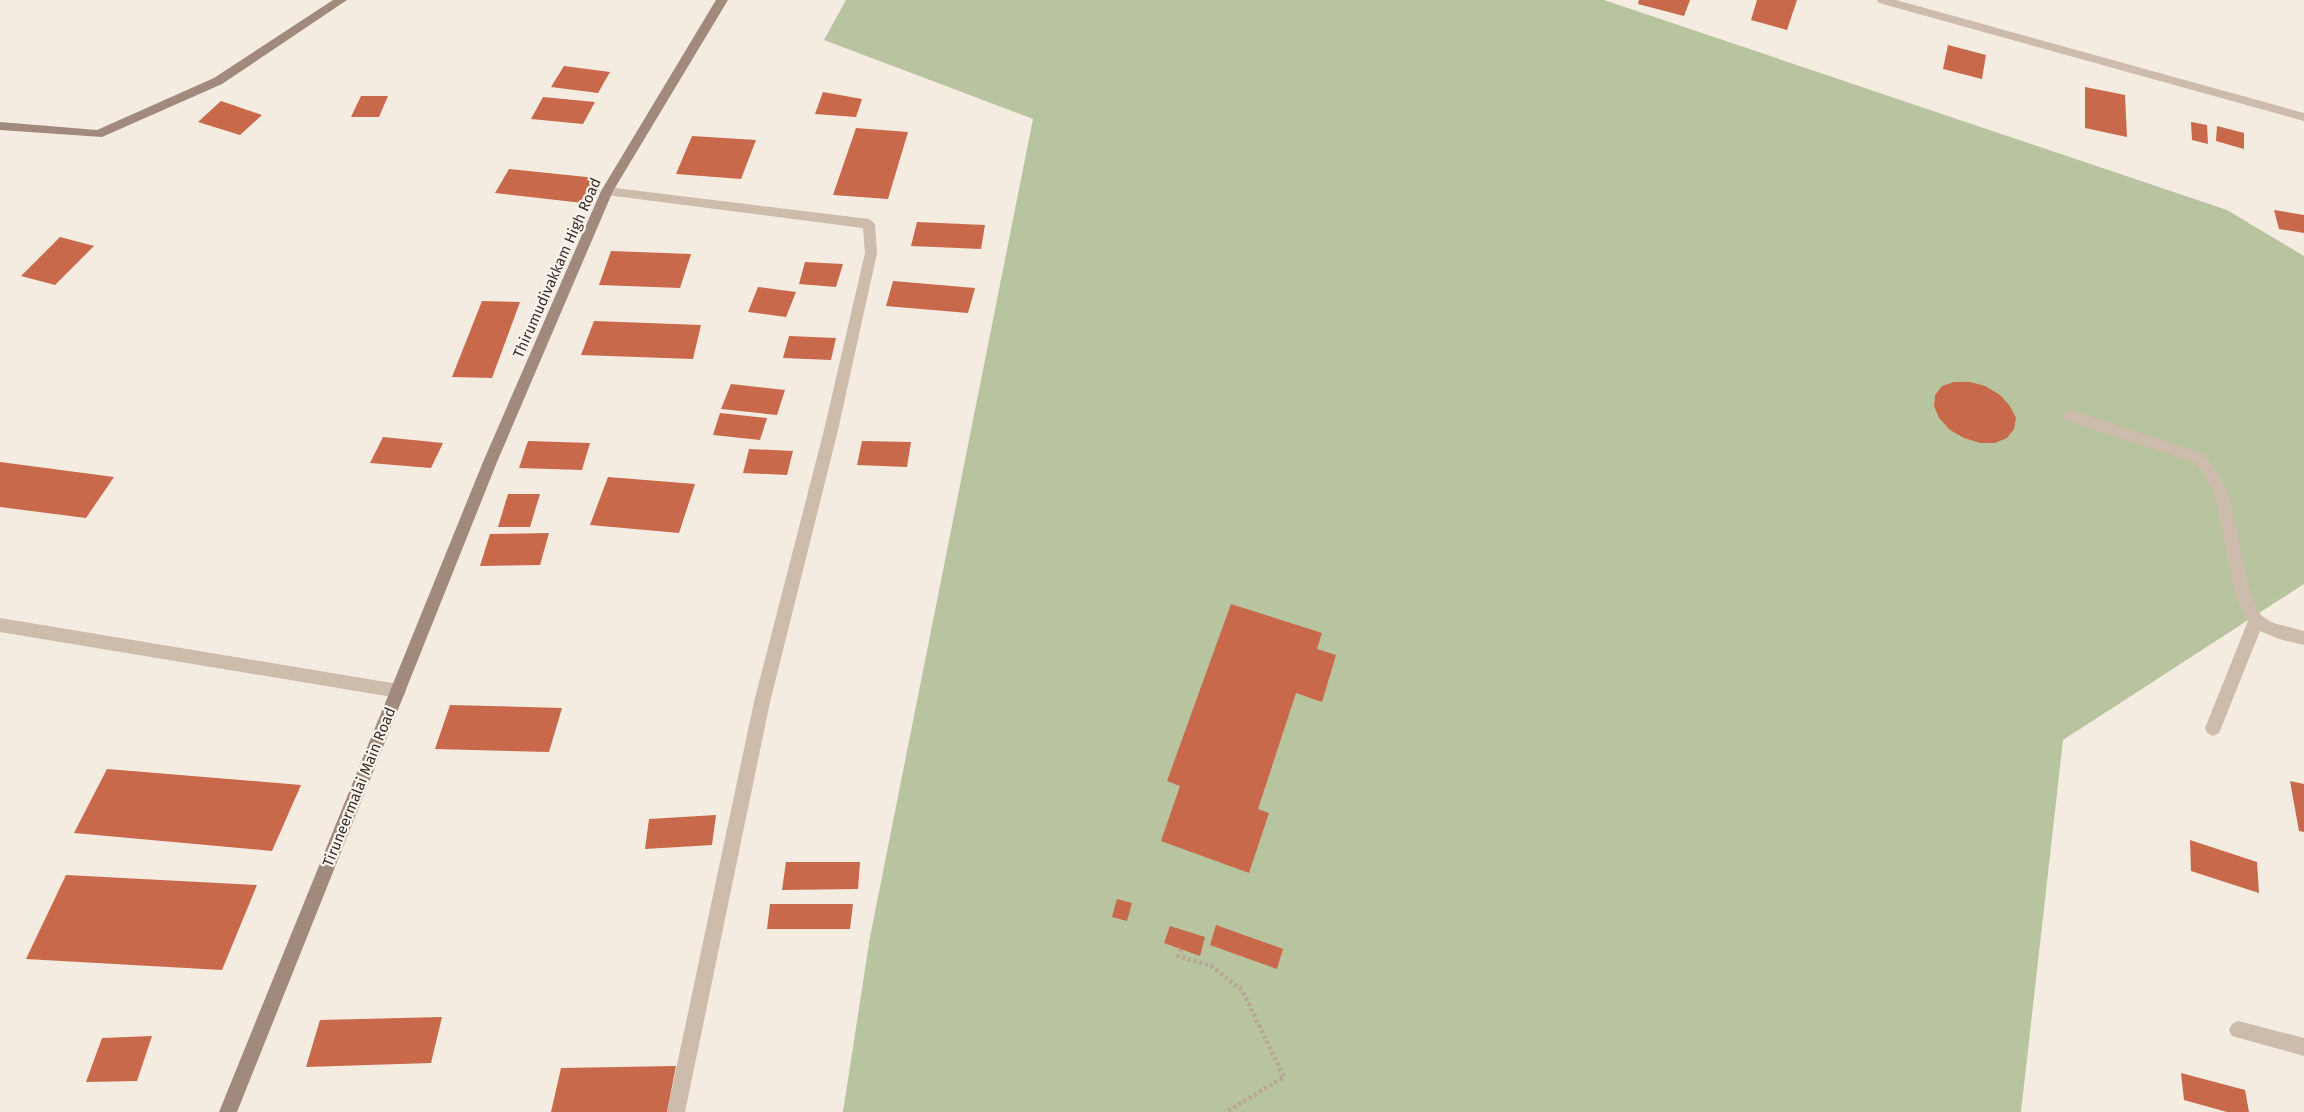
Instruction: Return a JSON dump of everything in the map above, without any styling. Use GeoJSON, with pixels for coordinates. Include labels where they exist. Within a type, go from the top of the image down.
{"type":"FeatureCollection","features":[{"type":"Feature","properties":{"kind":"main road"},"geometry":{"type":"LineString","coordinates":[[0,126],[98,134],[218,81],[341,0]]}},
{"type":"Feature","properties":{"kind":"main road","name":"Thirumudivakkam High Road"},"geometry":{"type":"LineString","coordinates":[[490,462],[607,191],[722,0]]}},
{"type":"Feature","properties":{"kind":"main road","name":"Tiruneermalai Main Road"},"geometry":{"type":"LineString","coordinates":[[228,1112],[490,462]]}},
{"type":"Feature","properties":{"kind":"street"},"geometry":{"type":"LineString","coordinates":[[1883,0],[2304,117]]}},
{"type":"Feature","properties":{"kind":"street"},"geometry":{"type":"LineString","coordinates":[[607,191],[868,224],[871,253],[831,430],[762,702],[676,1112]]}},
{"type":"Feature","properties":{"kind":"street"},"geometry":{"type":"LineString","coordinates":[[2070,416],[2199,458],[2214,476],[2224,502],[2246,605],[2256,621],[2278,633],[2304,638]]}},
{"type":"Feature","properties":{"kind":"street"},"geometry":{"type":"LineString","coordinates":[[2213,728],[2256,621]]}},
{"type":"Feature","properties":{"kind":"street"},"geometry":{"type":"LineString","coordinates":[[0,625],[398,691]]}},
{"type":"Feature","properties":{"kind":"street"},"geometry":{"type":"LineString","coordinates":[[2238,1030],[2304,1047]]}},
{"type":"Feature","properties":{"kind":"path"},"geometry":{"type":"LineString","coordinates":[[1181,950],[1178,956],[1211,966],[1242,990],[1284,1077],[1226,1112]]}},
{"type":"Feature","properties":{"kind":"green space"},"geometry":{"type":"Polygon","coordinates":[[[846,0],[1604,0],[2227,210],[2304,256],[2304,584],[2063,740],[2021,1112],[843,1112],[870,937],[1033,119],[824,40],[846,0]]]}},
{"type":"Feature","properties":{"kind":"building"},"geometry":{"type":"Polygon","coordinates":[[[1639,0],[1690,0],[1684,16],[1638,4],[1639,0]]]}},
{"type":"Feature","properties":{"kind":"building"},"geometry":{"type":"Polygon","coordinates":[[[1757,0],[1797,0],[1787,30],[1751,20],[1757,0]]]}},
{"type":"Feature","properties":{"kind":"building"},"geometry":{"type":"Polygon","coordinates":[[[1948,45],[1986,55],[1982,79],[1943,69],[1948,45]]]}},
{"type":"Feature","properties":{"kind":"building"},"geometry":{"type":"Polygon","coordinates":[[[564,66],[610,72],[598,93],[551,87],[564,66]]]}},
{"type":"Feature","properties":{"kind":"building"},"geometry":{"type":"Polygon","coordinates":[[[2085,87],[2125,95],[2127,137],[2085,128],[2085,87]]]}},
{"type":"Feature","properties":{"kind":"building"},"geometry":{"type":"Polygon","coordinates":[[[823,92],[862,99],[856,117],[815,114],[823,92]]]}},
{"type":"Feature","properties":{"kind":"building"},"geometry":{"type":"Polygon","coordinates":[[[361,96],[388,96],[379,117],[351,117],[361,96]]]}},
{"type":"Feature","properties":{"kind":"building"},"geometry":{"type":"Polygon","coordinates":[[[543,97],[595,102],[583,124],[531,119],[543,97]]]}},
{"type":"Feature","properties":{"kind":"building"},"geometry":{"type":"Polygon","coordinates":[[[221,101],[262,115],[240,135],[198,122],[221,101]]]}},
{"type":"Feature","properties":{"kind":"building"},"geometry":{"type":"Polygon","coordinates":[[[2191,122],[2207,125],[2208,144],[2192,140],[2191,122]]]}},
{"type":"Feature","properties":{"kind":"building"},"geometry":{"type":"Polygon","coordinates":[[[2217,126],[2244,133],[2244,149],[2216,141],[2217,126]]]}},
{"type":"Feature","properties":{"kind":"building"},"geometry":{"type":"Polygon","coordinates":[[[856,128],[908,132],[888,199],[833,195],[856,128]]]}},
{"type":"Feature","properties":{"kind":"building"},"geometry":{"type":"Polygon","coordinates":[[[692,136],[756,140],[741,179],[676,174],[692,136]]]}},
{"type":"Feature","properties":{"kind":"building"},"geometry":{"type":"Polygon","coordinates":[[[509,169],[596,178],[583,203],[495,193],[509,169]]]}},
{"type":"Feature","properties":{"kind":"building"},"geometry":{"type":"Polygon","coordinates":[[[2274,210],[2304,215],[2304,233],[2279,229],[2274,210]]]}},
{"type":"Feature","properties":{"kind":"building"},"geometry":{"type":"Polygon","coordinates":[[[917,222],[985,225],[981,249],[911,246],[917,222]]]}},
{"type":"Feature","properties":{"kind":"building"},"geometry":{"type":"Polygon","coordinates":[[[60,237],[94,246],[55,285],[21,276],[60,237]]]}},
{"type":"Feature","properties":{"kind":"building"},"geometry":{"type":"Polygon","coordinates":[[[611,251],[691,254],[680,288],[599,285],[611,251]]]}},
{"type":"Feature","properties":{"kind":"building"},"geometry":{"type":"Polygon","coordinates":[[[805,262],[843,264],[836,287],[799,284],[805,262]]]}},
{"type":"Feature","properties":{"kind":"building"},"geometry":{"type":"Polygon","coordinates":[[[893,281],[975,288],[968,313],[886,306],[893,281]]]}},
{"type":"Feature","properties":{"kind":"building"},"geometry":{"type":"Polygon","coordinates":[[[758,287],[796,292],[786,317],[748,312],[758,287]]]}},
{"type":"Feature","properties":{"kind":"building"},"geometry":{"type":"Polygon","coordinates":[[[482,301],[520,302],[492,378],[452,377],[482,301]]]}},
{"type":"Feature","properties":{"kind":"building"},"geometry":{"type":"Polygon","coordinates":[[[594,321],[701,325],[693,359],[581,355],[594,321]]]}},
{"type":"Feature","properties":{"kind":"building"},"geometry":{"type":"Polygon","coordinates":[[[789,336],[836,338],[831,360],[783,358],[789,336]]]}},
{"type":"Feature","properties":{"kind":"building"},"geometry":{"type":"Polygon","coordinates":[[[1954,382],[1970,382],[1985,386],[2000,395],[2010,406],[2016,418],[2014,429],[2007,438],[1995,443],[1980,443],[1950,430],[1939,418],[1934,406],[1935,395],[1942,386],[1954,382]]]}},
{"type":"Feature","properties":{"kind":"building"},"geometry":{"type":"Polygon","coordinates":[[[731,384],[785,390],[777,415],[721,409],[731,384]]]}},
{"type":"Feature","properties":{"kind":"building"},"geometry":{"type":"Polygon","coordinates":[[[720,413],[767,418],[760,440],[713,435],[720,413]]]}},
{"type":"Feature","properties":{"kind":"building"},"geometry":{"type":"Polygon","coordinates":[[[383,437],[443,443],[431,468],[370,463],[383,437]]]}},
{"type":"Feature","properties":{"kind":"building"},"geometry":{"type":"Polygon","coordinates":[[[528,441],[590,443],[582,470],[519,468],[528,441]]]}},
{"type":"Feature","properties":{"kind":"building"},"geometry":{"type":"Polygon","coordinates":[[[862,441],[911,442],[907,467],[857,465],[862,441]]]}},
{"type":"Feature","properties":{"kind":"building"},"geometry":{"type":"Polygon","coordinates":[[[749,449],[793,451],[787,475],[743,473],[749,449]]]}},
{"type":"Feature","properties":{"kind":"building"},"geometry":{"type":"Polygon","coordinates":[[[0,462],[114,477],[86,518],[0,507],[0,462]]]}},
{"type":"Feature","properties":{"kind":"building"},"geometry":{"type":"Polygon","coordinates":[[[608,477],[695,484],[679,533],[590,525],[608,477]]]}},
{"type":"Feature","properties":{"kind":"building"},"geometry":{"type":"Polygon","coordinates":[[[508,494],[540,494],[530,527],[498,527],[508,494]]]}},
{"type":"Feature","properties":{"kind":"building"},"geometry":{"type":"Polygon","coordinates":[[[549,533],[540,565],[480,566],[490,534],[549,533]]]}},
{"type":"Feature","properties":{"kind":"building"},"geometry":{"type":"Polygon","coordinates":[[[1231,604],[1322,633],[1317,649],[1336,655],[1322,702],[1296,693],[1258,809],[1269,813],[1249,873],[1161,841],[1180,786],[1167,781],[1231,604]]]}},
{"type":"Feature","properties":{"kind":"building"},"geometry":{"type":"Polygon","coordinates":[[[450,705],[562,708],[549,752],[435,749],[450,705]]]}},
{"type":"Feature","properties":{"kind":"building"},"geometry":{"type":"Polygon","coordinates":[[[107,769],[301,785],[272,851],[74,833],[107,769]]]}},
{"type":"Feature","properties":{"kind":"building"},"geometry":{"type":"Polygon","coordinates":[[[2290,781],[2304,784],[2304,832],[2299,831],[2290,781]]]}},
{"type":"Feature","properties":{"kind":"building"},"geometry":{"type":"Polygon","coordinates":[[[716,815],[712,845],[645,849],[649,819],[716,815]]]}},
{"type":"Feature","properties":{"kind":"building"},"geometry":{"type":"Polygon","coordinates":[[[2190,840],[2257,862],[2259,893],[2191,871],[2190,840]]]}},
{"type":"Feature","properties":{"kind":"building"},"geometry":{"type":"Polygon","coordinates":[[[786,862],[860,862],[858,889],[782,890],[786,862]]]}},
{"type":"Feature","properties":{"kind":"building"},"geometry":{"type":"Polygon","coordinates":[[[66,875],[257,885],[222,970],[26,959],[66,875]]]}},
{"type":"Feature","properties":{"kind":"building"},"geometry":{"type":"Polygon","coordinates":[[[1117,899],[1132,903],[1127,921],[1112,917],[1117,899]]]}},
{"type":"Feature","properties":{"kind":"building"},"geometry":{"type":"Polygon","coordinates":[[[770,904],[853,904],[850,929],[767,929],[770,904]]]}},
{"type":"Feature","properties":{"kind":"building"},"geometry":{"type":"Polygon","coordinates":[[[1216,925],[1283,949],[1277,969],[1210,945],[1216,925]]]}},
{"type":"Feature","properties":{"kind":"building"},"geometry":{"type":"Polygon","coordinates":[[[1170,926],[1205,937],[1200,956],[1164,943],[1170,926]]]}},
{"type":"Feature","properties":{"kind":"building"},"geometry":{"type":"Polygon","coordinates":[[[442,1017],[431,1063],[306,1067],[320,1020],[442,1017]]]}},
{"type":"Feature","properties":{"kind":"building"},"geometry":{"type":"Polygon","coordinates":[[[152,1036],[137,1081],[86,1082],[102,1038],[152,1036]]]}},
{"type":"Feature","properties":{"kind":"building"},"geometry":{"type":"Polygon","coordinates":[[[676,1066],[667,1112],[551,1112],[561,1068],[676,1066]]]}},
{"type":"Feature","properties":{"kind":"building"},"geometry":{"type":"Polygon","coordinates":[[[2181,1073],[2245,1090],[2249,1112],[2227,1112],[2184,1100],[2181,1073]]]}}]}
